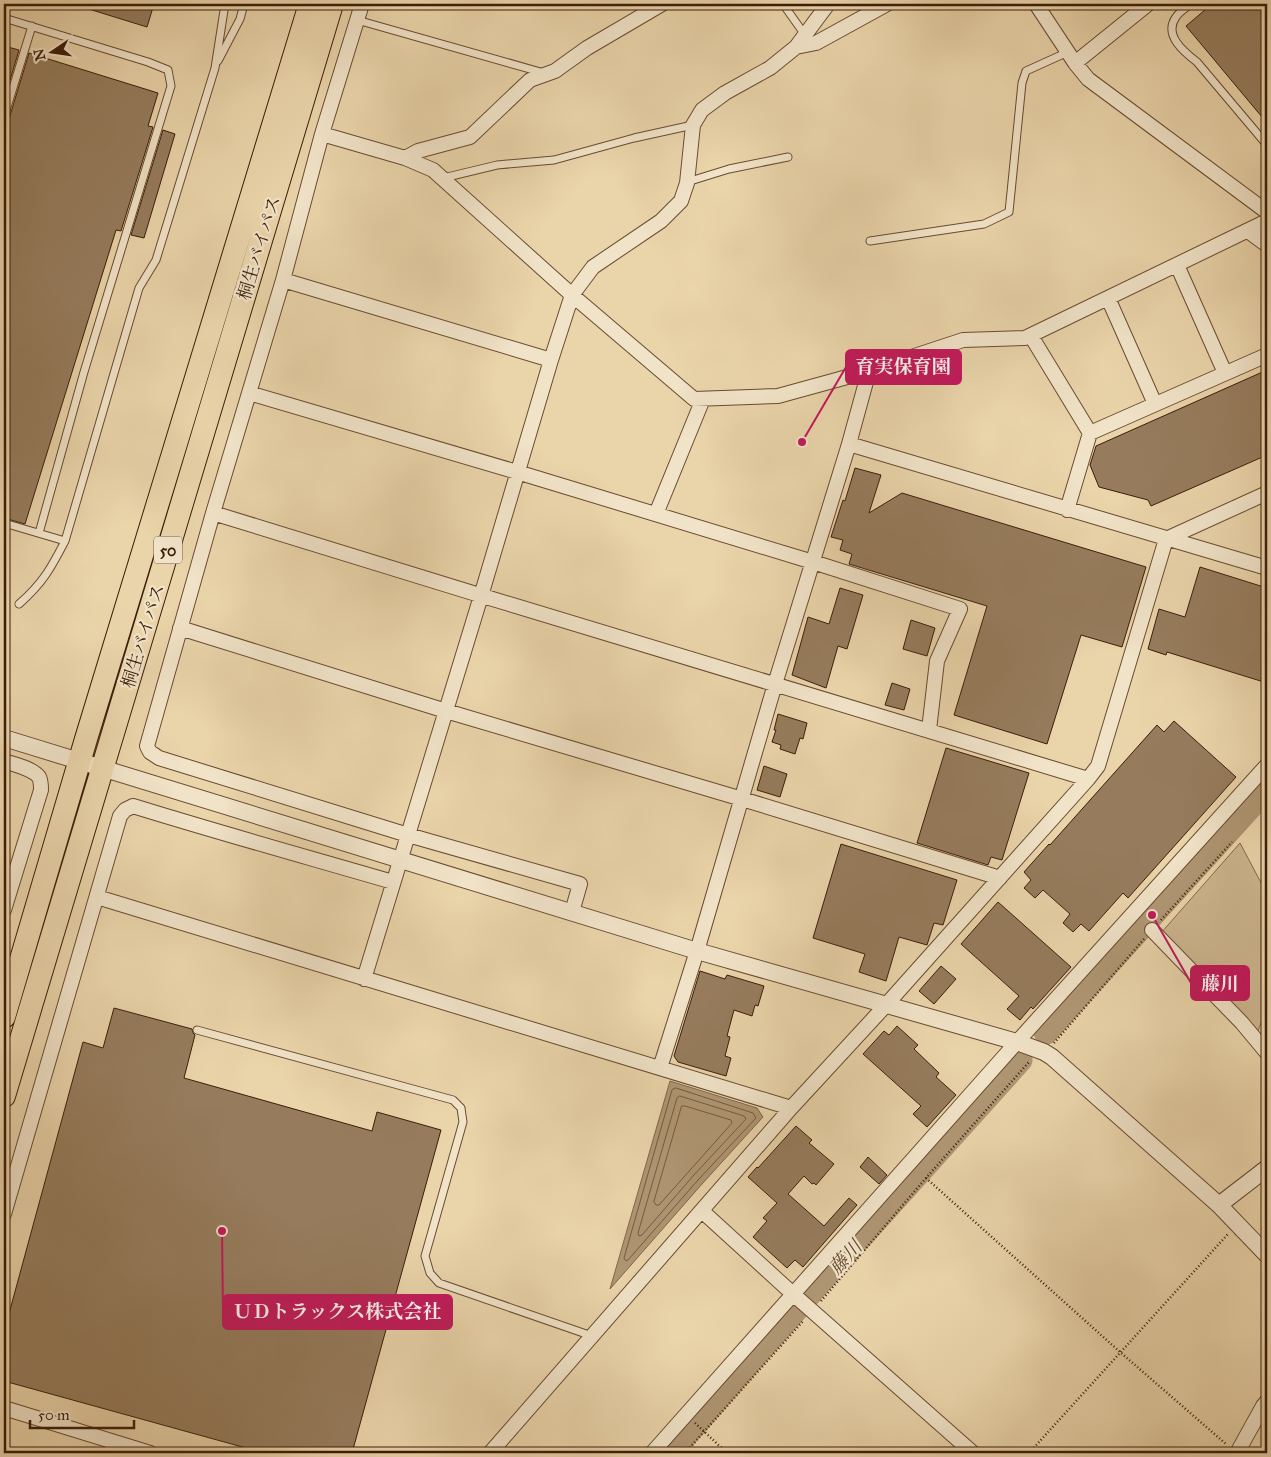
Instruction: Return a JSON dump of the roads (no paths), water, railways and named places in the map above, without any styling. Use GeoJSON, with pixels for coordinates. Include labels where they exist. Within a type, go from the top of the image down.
{"type":"FeatureCollection","features":[{"type":"Feature","properties":{"kind":"highway","name":"桐生バイパス"},"geometry":{"type":"LineString","coordinates":[[4,1017],[79,762],[310,4]]}},
{"type":"Feature","properties":{"kind":"highway","name":"桐生バイパス"},"geometry":{"type":"LineString","coordinates":[[4,1096],[332,4]]}},
{"type":"Feature","properties":{"kind":"street"},"geometry":{"type":"LineString","coordinates":[[362,4],[322,134],[283,280],[212,513],[147,746],[150,752],[159,758],[408,835],[580,884],[572,912]]}},
{"type":"Feature","properties":{"kind":"street"},"geometry":{"type":"LineString","coordinates":[[406,158],[418,150],[470,137],[530,80],[555,71],[587,48],[662,4]]}},
{"type":"Feature","properties":{"kind":"street"},"geometry":{"type":"LineString","coordinates":[[364,979],[481,596],[550,360],[572,295],[593,267],[662,221],[681,201],[687,183],[693,125],[702,110],[725,92],[770,68],[796,47],[828,4]]}},
{"type":"Feature","properties":{"kind":"street"},"geometry":{"type":"LineString","coordinates":[[796,47],[816,43],[887,4]]}},
{"type":"Feature","properties":{"kind":"street"},"geometry":{"type":"LineString","coordinates":[[1036,4],[1088,79],[1267,212]]}},
{"type":"Feature","properties":{"kind":"street"},"geometry":{"type":"LineString","coordinates":[[1072,57],[1148,4]]}},
{"type":"Feature","properties":{"kind":"street"},"geometry":{"type":"LineString","coordinates":[[322,134],[406,158],[433,170],[572,295],[694,399],[778,396],[869,371],[963,340],[1025,338],[1267,221]]}},
{"type":"Feature","properties":{"kind":"street"},"geometry":{"type":"LineString","coordinates":[[1248,231],[1267,245]]}},
{"type":"Feature","properties":{"kind":"street"},"geometry":{"type":"LineString","coordinates":[[1177,265],[1225,373]]}},
{"type":"Feature","properties":{"kind":"street"},"geometry":{"type":"LineString","coordinates":[[283,280],[550,360]]}},
{"type":"Feature","properties":{"kind":"street"},"geometry":{"type":"LineString","coordinates":[[1108,298],[1155,404]]}},
{"type":"Feature","properties":{"kind":"street"},"geometry":{"type":"LineString","coordinates":[[1031,336],[1090,433],[1067,510]]}},
{"type":"Feature","properties":{"kind":"street"},"geometry":{"type":"LineString","coordinates":[[1090,433],[1267,355]]}},
{"type":"Feature","properties":{"kind":"street"},"geometry":{"type":"LineString","coordinates":[[660,1068],[850,444],[869,371]]}},
{"type":"Feature","properties":{"kind":"street"},"geometry":{"type":"LineString","coordinates":[[249,393],[518,472],[960,609],[937,661],[929,730]]}},
{"type":"Feature","properties":{"kind":"street"},"geometry":{"type":"LineString","coordinates":[[656,514],[703,399]]}},
{"type":"Feature","properties":{"kind":"street"},"geometry":{"type":"LineString","coordinates":[[850,444],[1267,568]]}},
{"type":"Feature","properties":{"kind":"street"},"geometry":{"type":"LineString","coordinates":[[490,1453],[791,1108],[886,1005],[1098,766],[1166,539],[1267,493]]}},
{"type":"Feature","properties":{"kind":"street"},"geometry":{"type":"LineString","coordinates":[[212,513],[1088,779]]}},
{"type":"Feature","properties":{"kind":"street"},"geometry":{"type":"LineString","coordinates":[[180,628],[1000,878]]}},
{"type":"Feature","properties":{"kind":"street"},"geometry":{"type":"LineString","coordinates":[[4,738],[697,951],[1017,1042],[1042,1051],[1059,1063],[1219,1204],[1267,1255]]}},
{"type":"Feature","properties":{"kind":"street"},"geometry":{"type":"LineString","coordinates":[[4,761],[28,769],[38,776],[41,790],[4,910]]}},
{"type":"Feature","properties":{"kind":"street"},"geometry":{"type":"LineString","coordinates":[[652,1453],[1017,1042],[1267,765]]}},
{"type":"Feature","properties":{"kind":"street"},"geometry":{"type":"LineString","coordinates":[[4,1214],[120,816],[125,810],[133,806],[216,832],[393,882]]}},
{"type":"Feature","properties":{"kind":"street"},"geometry":{"type":"LineString","coordinates":[[96,897],[791,1108]]}},
{"type":"Feature","properties":{"kind":"street"},"geometry":{"type":"LineString","coordinates":[[1152,930],[1242,1023],[1267,1053]]}},
{"type":"Feature","properties":{"kind":"street"},"geometry":{"type":"LineString","coordinates":[[1219,1204],[1267,1168]]}},
{"type":"Feature","properties":{"kind":"street"},"geometry":{"type":"LineString","coordinates":[[702,1211],[973,1453]]}},
{"type":"Feature","properties":{"kind":"street"},"geometry":{"type":"LineString","coordinates":[[1237,1453],[1267,1400]]}},
{"type":"Feature","properties":{"kind":"street"},"geometry":{"type":"LineString","coordinates":[[4,1408],[150,1453]]}},
{"type":"Feature","properties":{"kind":"lane"},"geometry":{"type":"LineString","coordinates":[[19,604],[35,590],[48,573],[65,541],[139,288],[156,260],[215,68],[225,4]]}},
{"type":"Feature","properties":{"kind":"lane"},"geometry":{"type":"LineString","coordinates":[[215,68],[240,18],[244,4]]}},
{"type":"Feature","properties":{"kind":"lane"},"geometry":{"type":"LineString","coordinates":[[783,4],[805,36]]}},
{"type":"Feature","properties":{"kind":"lane"},"geometry":{"type":"LineString","coordinates":[[1190,4],[1176,16],[1172,25],[1174,38],[1185,52],[1197,62],[1267,146]]}},
{"type":"Feature","properties":{"kind":"lane"},"geometry":{"type":"LineString","coordinates":[[4,18],[148,62],[168,70],[171,86],[84,372],[39,533]]}},
{"type":"Feature","properties":{"kind":"lane"},"geometry":{"type":"LineString","coordinates":[[357,20],[547,74]]}},
{"type":"Feature","properties":{"kind":"lane"},"geometry":{"type":"LineString","coordinates":[[4,117],[32,26]]}},
{"type":"Feature","properties":{"kind":"lane"},"geometry":{"type":"LineString","coordinates":[[870,241],[984,224],[1009,212],[1022,83],[1026,71],[1072,57]]}},
{"type":"Feature","properties":{"kind":"lane"},"geometry":{"type":"LineString","coordinates":[[442,178],[497,165],[554,160],[634,138],[693,125]]}},
{"type":"Feature","properties":{"kind":"lane"},"geometry":{"type":"LineString","coordinates":[[687,183],[729,169],[788,157]]}},
{"type":"Feature","properties":{"kind":"lane"},"geometry":{"type":"LineString","coordinates":[[4,523],[65,541]]}},
{"type":"Feature","properties":{"kind":"lane"},"geometry":{"type":"LineString","coordinates":[[197,1030],[453,1100],[461,1108],[463,1122],[425,1256],[430,1273],[439,1283],[592,1336]]}},
{"type":"Feature","properties":{"kind":"water"},"geometry":{"type":"Polygon","coordinates":[[[670,1081],[757,1108],[763,1117],[610,1289],[670,1081]]]}},
{"type":"Feature","properties":{"kind":"waterway","name":"藤川"},"geometry":{"type":"LineString","coordinates":[[1046,1032],[1267,788]]}},
{"type":"Feature","properties":{"kind":"waterway","name":"藤川"},"geometry":{"type":"LineString","coordinates":[[670,1453],[819,1283],[1020,1060]]}},
{"type":"Feature","properties":{"kind":"place","name":"育実保育園"},"geometry":{"type":"Point","coordinates":[802,442]}},
{"type":"Feature","properties":{"kind":"place","name":"藤川"},"geometry":{"type":"Point","coordinates":[1152,915]}},
{"type":"Feature","properties":{"kind":"place","name":"ＵＤトラックス株式会社"},"geometry":{"type":"Point","coordinates":[222,1231]}}]}
